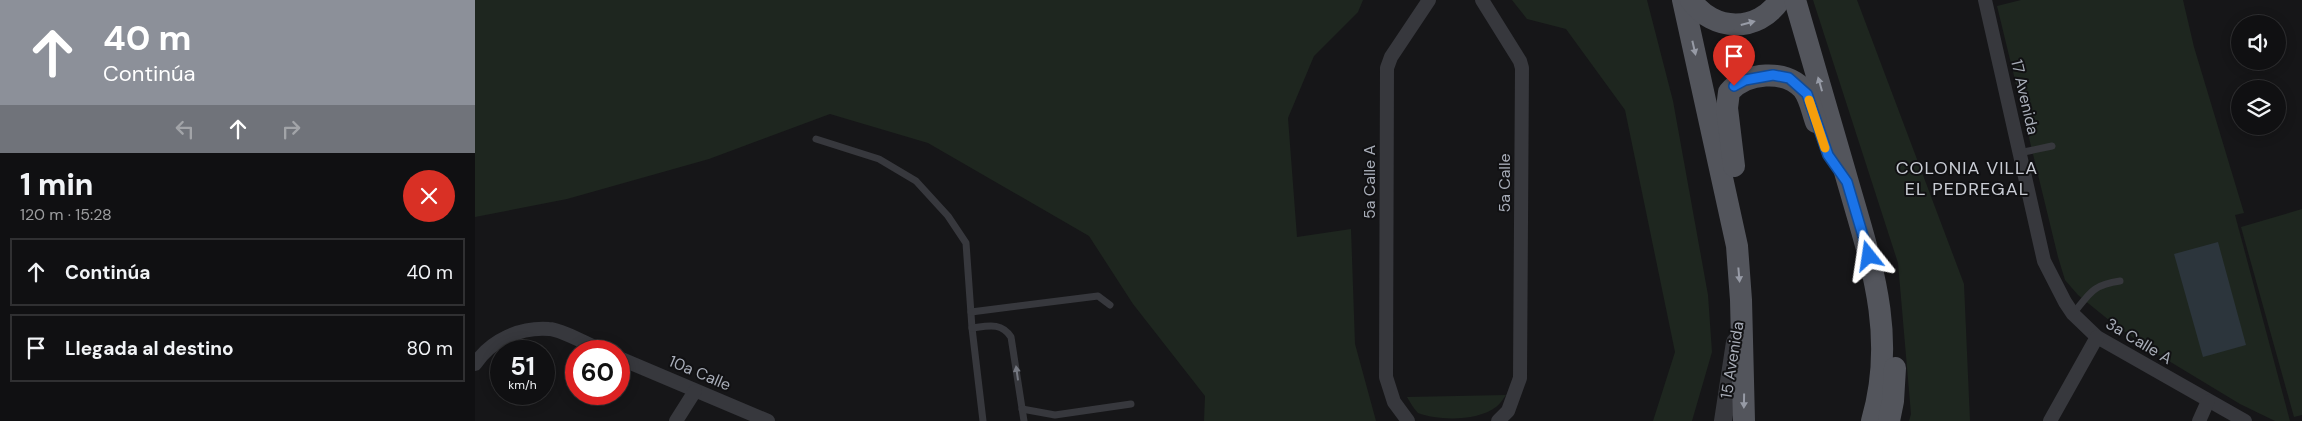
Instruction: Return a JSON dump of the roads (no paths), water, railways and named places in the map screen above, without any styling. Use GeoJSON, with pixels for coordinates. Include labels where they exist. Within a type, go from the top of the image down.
{"type":"FeatureCollection","features":[{"type":"Feature","properties":{"kind":"main road"},"geometry":{"type":"LineString","coordinates":[[1683,0],[1737,246],[1741,300],[1744,421]]}},
{"type":"Feature","properties":{"kind":"main road"},"geometry":{"type":"LineString","coordinates":[[1691,0],[1708,17],[1721,23],[1735,26],[1748,24],[1764,17],[1773,10],[1779,0]]}},
{"type":"Feature","properties":{"kind":"main road"},"geometry":{"type":"LineString","coordinates":[[1795,0],[1874,275],[1883,329],[1883,370],[1872,421]]}},
{"type":"Feature","properties":{"kind":"main road"},"geometry":{"type":"LineString","coordinates":[[1737,246],[1740,204],[1727,108],[1729,92],[1739,83],[1758,77],[1773,75],[1789,78],[1807,94],[1828,155],[1866,218],[1883,265],[1893,304],[1896,346],[1895,384],[1889,421]]}},
{"type":"Feature","properties":{"kind":"street","name":"5a Calle A"},"geometry":{"type":"LineString","coordinates":[[1408,421],[1394,402],[1386,377],[1387,68],[1391,57],[1429,0]]}},
{"type":"Feature","properties":{"kind":"street","name":"5a Calle"},"geometry":{"type":"LineString","coordinates":[[1482,0],[1520,61],[1522,68],[1520,378],[1508,411],[1499,421]]}},
{"type":"Feature","properties":{"kind":"street","name":"17 Avenida"},"geometry":{"type":"LineString","coordinates":[[1985,0],[2044,261]]}},
{"type":"Feature","properties":{"kind":"street","name":"3a Calle A"},"geometry":{"type":"LineString","coordinates":[[2044,261],[2073,314],[2097,337],[2245,421]]}},
{"type":"Feature","properties":{"kind":"street","name":"15 Avenida"},"geometry":{"type":"LineString","coordinates":[[1723,421],[1741,300]]}},
{"type":"Feature","properties":{"kind":"street"},"geometry":{"type":"LineString","coordinates":[[475,364],[483,352],[506,336],[551,329],[577,340]]}},
{"type":"Feature","properties":{"kind":"street"},"geometry":{"type":"LineString","coordinates":[[2050,421],[2097,337]]}},
{"type":"Feature","properties":{"kind":"street","name":"10a Calle"},"geometry":{"type":"LineString","coordinates":[[630,363],[768,421]]}},
{"type":"Feature","properties":{"kind":"street"},"geometry":{"type":"LineString","coordinates":[[676,421],[695,391]]}},
{"type":"Feature","properties":{"kind":"street"},"geometry":{"type":"LineString","coordinates":[[2199,421],[2208,401]]}},
{"type":"Feature","properties":{"kind":"lane"},"geometry":{"type":"LineString","coordinates":[[816,139],[879,159],[916,181],[941,209],[966,243],[972,328],[983,421]]}},
{"type":"Feature","properties":{"kind":"lane"},"geometry":{"type":"LineString","coordinates":[[2019,153],[2052,146]]}},
{"type":"Feature","properties":{"kind":"lane"},"geometry":{"type":"LineString","coordinates":[[2073,314],[2092,290],[2102,284],[2120,281]]}},
{"type":"Feature","properties":{"kind":"lane"},"geometry":{"type":"LineString","coordinates":[[971,312],[1098,296],[1110,305]]}},
{"type":"Feature","properties":{"kind":"lane"},"geometry":{"type":"LineString","coordinates":[[972,328],[995,325],[1005,330],[1011,337],[1024,421]]}},
{"type":"Feature","properties":{"kind":"lane"},"geometry":{"type":"LineString","coordinates":[[1022,409],[1055,415],[1131,404]]}},
{"type":"Feature","properties":{"kind":"district","name":"COLONIA VILLA EL PEDREGAL"},"geometry":{"type":"Point","coordinates":[1967,178]}}]}
